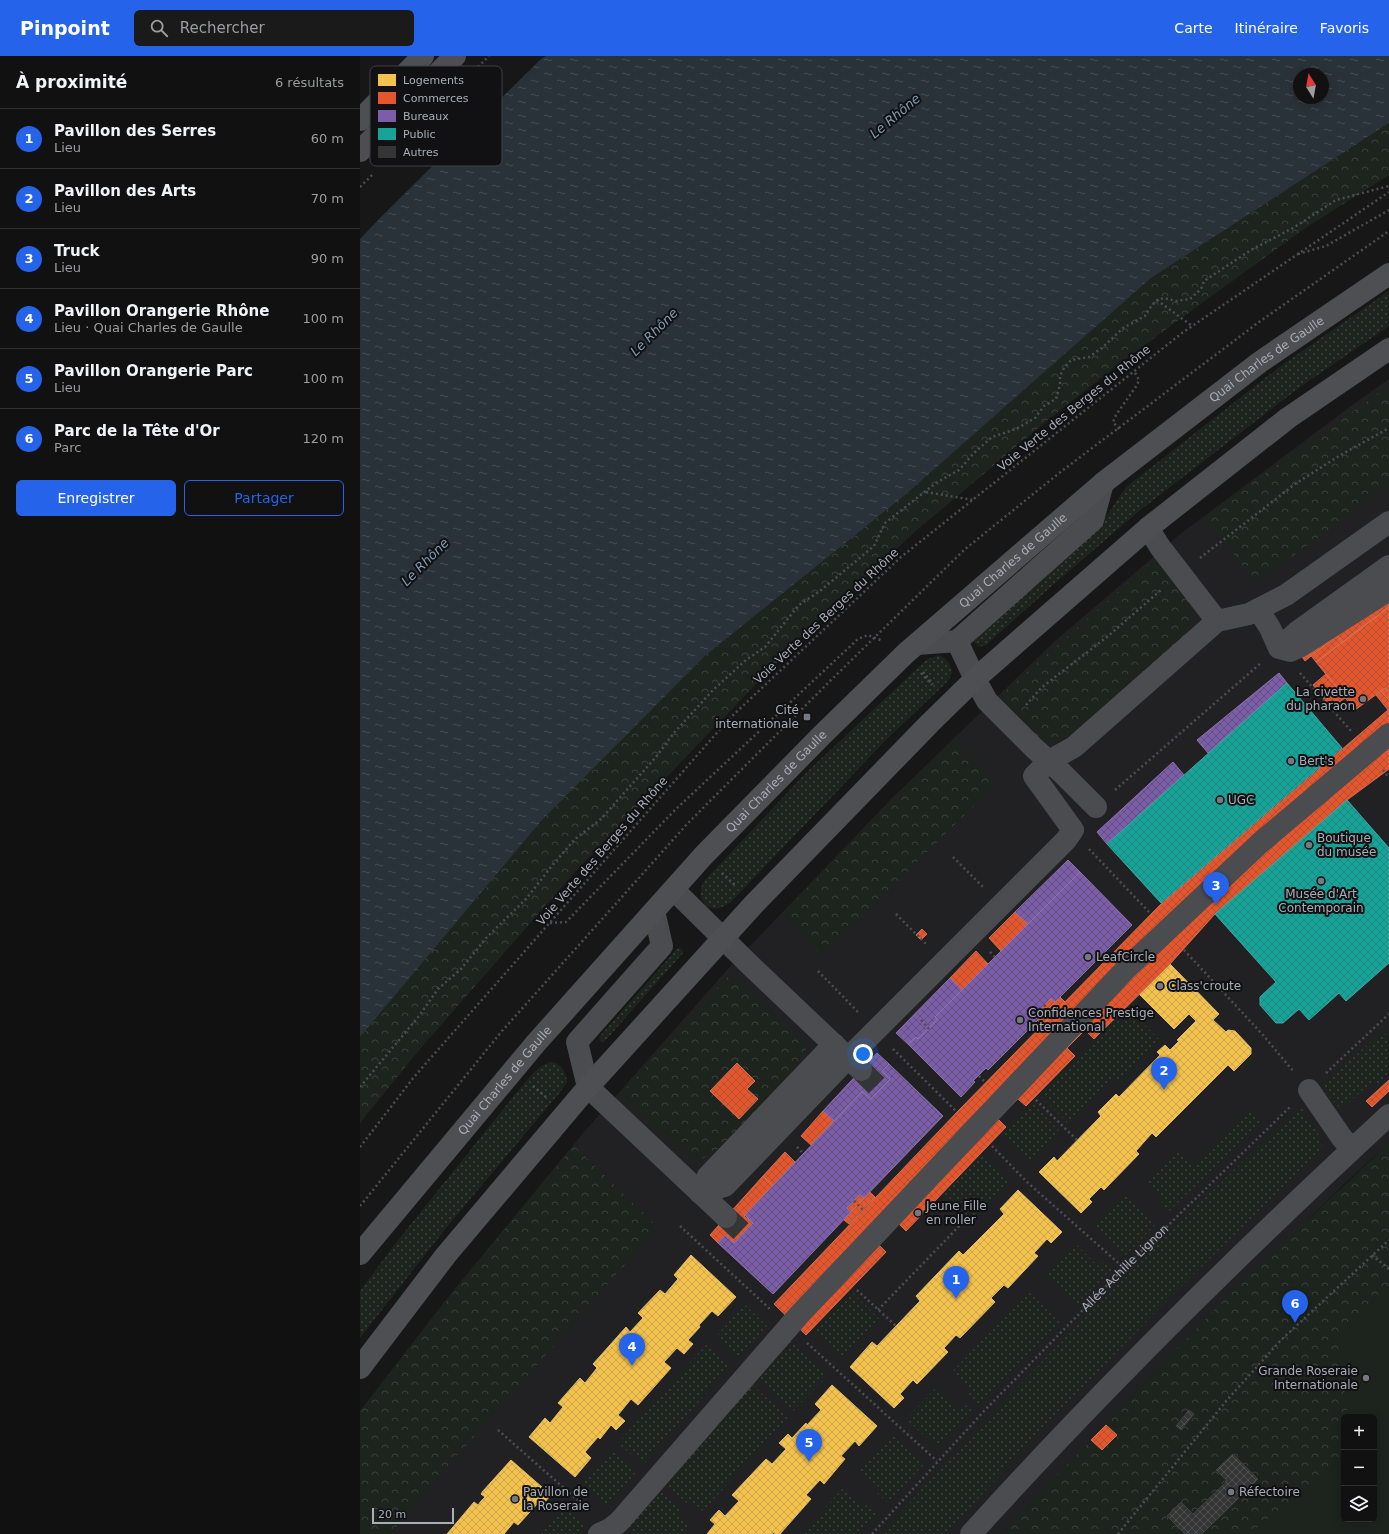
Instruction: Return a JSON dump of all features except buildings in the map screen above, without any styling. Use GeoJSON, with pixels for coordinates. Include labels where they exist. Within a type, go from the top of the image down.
{"type":"FeatureCollection","features":[{"type":"Feature","properties":{"kind":"highway"},"geometry":{"type":"LineString","coordinates":[[445,66],[455,56]]}},
{"type":"Feature","properties":{"kind":"highway"},"geometry":{"type":"LineString","coordinates":[[360,151],[370,141]]}},
{"type":"Feature","properties":{"kind":"main road"},"geometry":{"type":"LineString","coordinates":[[413,66],[423,56]]}},
{"type":"Feature","properties":{"kind":"main road"},"geometry":{"type":"LineString","coordinates":[[360,120],[370,110]]}},
{"type":"Feature","properties":{"kind":"main road","name":"Quai Charles de Gaulle"},"geometry":{"type":"LineString","coordinates":[[360,1254],[536,1043],[704,855],[822,735],[917,644],[1103,483],[1260,362],[1389,274]]}},
{"type":"Feature","properties":{"kind":"main road"},"geometry":{"type":"LineString","coordinates":[[360,1368],[446,1256],[588,1087],[761,897],[975,680],[1148,528],[1288,418],[1389,349]]}},
{"type":"Feature","properties":{"kind":"street"},"geometry":{"type":"LineString","coordinates":[[917,644],[957,641],[1093,520],[1103,483]]}},
{"type":"Feature","properties":{"kind":"street"},"geometry":{"type":"LineString","coordinates":[[700,1193],[708,1176],[848,1057],[1070,835],[1034,776],[1049,761],[1074,746],[1217,621],[1249,614],[1286,596],[1389,522]]}},
{"type":"Feature","properties":{"kind":"street"},"geometry":{"type":"LineString","coordinates":[[1148,528],[1160,547],[1217,621]]}},
{"type":"Feature","properties":{"kind":"street"},"geometry":{"type":"LineString","coordinates":[[1279,648],[1297,632],[1389,566]]}},
{"type":"Feature","properties":{"kind":"street"},"geometry":{"type":"LineString","coordinates":[[1279,648],[1290,651],[1301,646],[1389,590]]}},
{"type":"Feature","properties":{"kind":"street"},"geometry":{"type":"LineString","coordinates":[[1258,609],[1270,628],[1279,648]]}},
{"type":"Feature","properties":{"kind":"street"},"geometry":{"type":"LineString","coordinates":[[957,641],[975,680],[987,701],[1034,748],[1096,806]]}},
{"type":"Feature","properties":{"kind":"street"},"geometry":{"type":"LineString","coordinates":[[605,1531],[619,1522],[789,1327],[1127,968],[1260,843],[1368,750],[1389,734]]}},
{"type":"Feature","properties":{"kind":"street"},"geometry":{"type":"LineString","coordinates":[[674,890],[848,1057]]}},
{"type":"Feature","properties":{"kind":"street"},"geometry":{"type":"LineString","coordinates":[[654,912],[662,946],[577,1042],[588,1087],[726,1217]]}},
{"type":"Feature","properties":{"kind":"street"},"geometry":{"type":"LineString","coordinates":[[1309,1090],[1342,1138],[1352,1149]]}},
{"type":"Feature","properties":{"kind":"street"},"geometry":{"type":"LineString","coordinates":[[971,1534],[1044,1454],[1156,1340],[1352,1149],[1389,1115]]}},
{"type":"Feature","properties":{"kind":"path"},"geometry":{"type":"LineString","coordinates":[[360,1087],[438,990],[462,969],[487,937],[526,899],[575,839],[601,819],[656,757],[673,734],[713,690],[746,660],[766,647],[799,606],[820,591],[874,546],[886,524],[936,483],[959,470],[974,453],[992,437],[1016,429],[1035,418],[1044,406],[1056,399],[1060,385],[1060,376],[1064,368],[1071,360],[1089,357],[1103,347],[1123,328],[1145,316],[1157,300],[1164,298],[1176,301],[1190,299],[1202,289],[1204,281],[1251,250],[1293,228],[1336,200],[1389,186]]}},
{"type":"Feature","properties":{"kind":"path","name":"Voie Verte des Berges du Rhône"},"geometry":{"type":"LineString","coordinates":[[360,1146],[414,1077],[730,718],[901,557],[1192,326],[1389,192]]}},
{"type":"Feature","properties":{"kind":"path"},"geometry":{"type":"LineString","coordinates":[[1296,255],[1326,246],[1389,210]]}},
{"type":"Feature","properties":{"kind":"path"},"geometry":{"type":"LineString","coordinates":[[1157,300],[1192,326]]}},
{"type":"Feature","properties":{"kind":"path"},"geometry":{"type":"LineString","coordinates":[[1119,429],[1113,422],[1116,415],[1137,385],[1139,380],[1134,371]]}},
{"type":"Feature","properties":{"kind":"path"},"geometry":{"type":"LineString","coordinates":[[926,492],[973,500]]}},
{"type":"Feature","properties":{"kind":"path"},"geometry":{"type":"LineString","coordinates":[[550,923],[566,922],[676,809],[858,639]]}},
{"type":"Feature","properties":{"kind":"path"},"geometry":{"type":"LineString","coordinates":[[1096,806],[1279,648],[1368,750],[1389,778]]}},
{"type":"Feature","properties":{"kind":"path"},"geometry":{"type":"LineString","coordinates":[[922,672],[938,689]]}},
{"type":"Feature","properties":{"kind":"path"},"geometry":{"type":"LineString","coordinates":[[1070,835],[1083,843],[1166,931],[1263,1035],[1309,1090]]}},
{"type":"Feature","properties":{"kind":"path"},"geometry":{"type":"LineString","coordinates":[[953,857],[1000,905]]}},
{"type":"Feature","properties":{"kind":"path"},"geometry":{"type":"LineString","coordinates":[[718,868],[740,890]]}},
{"type":"Feature","properties":{"kind":"path"},"geometry":{"type":"LineString","coordinates":[[896,914],[944,962]]}},
{"type":"Feature","properties":{"kind":"path"},"geometry":{"type":"LineString","coordinates":[[818,971],[1027,1182],[1124,1268]]}},
{"type":"Feature","properties":{"kind":"path","name":"Allée Achille Lignon"},"geometry":{"type":"LineString","coordinates":[[872,1534],[979,1417],[1124,1268],[1389,1014]]}},
{"type":"Feature","properties":{"kind":"path"},"geometry":{"type":"LineString","coordinates":[[1019,1083],[1077,1140]]}},
{"type":"Feature","properties":{"kind":"path"},"geometry":{"type":"LineString","coordinates":[[532,1085],[547,1098]]}},
{"type":"Feature","properties":{"kind":"path"},"geometry":{"type":"LineString","coordinates":[[878,1310],[965,1220]]}},
{"type":"Feature","properties":{"kind":"path"},"geometry":{"type":"LineString","coordinates":[[1118,1534],[1227,1400],[1281,1340],[1389,1240]]}},
{"type":"Feature","properties":{"kind":"path"},"geometry":{"type":"LineString","coordinates":[[1372,1255],[1389,1269]]}},
{"type":"Feature","properties":{"kind":"path"},"geometry":{"type":"LineString","coordinates":[[840,1273],[896,1326]]}},
{"type":"Feature","properties":{"kind":"path"},"geometry":{"type":"LineString","coordinates":[[498,1430],[605,1531]]}},
{"type":"Feature","properties":{"kind":"shaded area"},"geometry":{"type":"Polygon","coordinates":[[[1389,379],[1389,1143],[1344,1184],[1165,1361],[1106,1425],[1001,1534],[360,1534],[360,1411],[444,1302],[584,1132],[726,971],[893,797],[1056,640],[1179,535],[1389,379]]]}},
{"type":"Feature","properties":{"kind":"green space"},"geometry":{"type":"Polygon","coordinates":[[[1389,123],[1389,175],[1307,227],[1127,358],[1049,419],[917,530],[814,624],[576,871],[420,1049],[360,1123],[360,1037],[542,820],[706,655],[905,495],[1151,278],[1389,123]]]}},
{"type":"Feature","properties":{"kind":"green space"},"geometry":{"type":"Polygon","coordinates":[[[1389,291],[1389,326],[1300,387],[1139,511],[986,645],[979,647],[973,641],[1103,521],[1126,487],[1282,365],[1389,291]]]}},
{"type":"Feature","properties":{"kind":"green space"},"geometry":{"type":"Polygon","coordinates":[[[1389,386],[1389,486],[1256,583],[1205,516],[1389,386]]]}},
{"type":"Feature","properties":{"kind":"green space"},"geometry":{"type":"Polygon","coordinates":[[[1155,559],[1189,602],[1193,613],[1187,633],[1078,732],[1058,742],[1048,742],[1038,738],[998,698],[1155,559]]]}},
{"type":"Feature","properties":{"kind":"green space"},"geometry":{"type":"Polygon","coordinates":[[[938,655],[948,662],[950,667],[952,673],[948,681],[886,740],[731,902],[719,908],[709,907],[705,904],[701,896],[701,890],[705,880],[806,773],[926,660],[938,655]]]}},
{"type":"Feature","properties":{"kind":"green space"},"geometry":{"type":"Polygon","coordinates":[[[955,738],[996,784],[822,956],[783,913],[955,738]]]}},
{"type":"Feature","properties":{"kind":"green space"},"geometry":{"type":"Polygon","coordinates":[[[680,948],[683,953],[604,1042],[600,1041],[599,1037],[677,949],[680,948]]]}},
{"type":"Feature","properties":{"kind":"green space"},"geometry":{"type":"Polygon","coordinates":[[[731,973],[807,1047],[796,1070],[715,1152],[693,1163],[620,1095],[731,973]]]}},
{"type":"Feature","properties":{"kind":"green space"},"geometry":{"type":"Polygon","coordinates":[[[1127,1007],[1161,1041],[1121,1082],[1113,1078],[1068,1124],[1040,1095],[1127,1007]]]}},
{"type":"Feature","properties":{"kind":"green space"},"geometry":{"type":"Polygon","coordinates":[[[1383,1031],[1389,1038],[1389,1074],[1377,1085],[1373,1081],[1341,1109],[1320,1087],[1383,1031]]]}},
{"type":"Feature","properties":{"kind":"green space"},"geometry":{"type":"Polygon","coordinates":[[[552,1062],[559,1065],[566,1075],[567,1082],[561,1091],[446,1228],[360,1338],[360,1291],[395,1244],[528,1078],[541,1066],[552,1062]]]}},
{"type":"Feature","properties":{"kind":"green space"},"geometry":{"type":"Polygon","coordinates":[[[1032,1102],[1060,1132],[1031,1163],[1001,1134],[1032,1102]]]}},
{"type":"Feature","properties":{"kind":"green space"},"geometry":{"type":"Polygon","coordinates":[[[1302,1106],[1304,1115],[1308,1118],[1317,1131],[1322,1150],[1170,1297],[1056,1415],[945,1534],[881,1534],[1010,1395],[1082,1321],[1190,1212],[1302,1106]]]}},
{"type":"Feature","properties":{"kind":"green space"},"geometry":{"type":"Polygon","coordinates":[[[1250,1110],[1262,1122],[1167,1213],[1159,1205],[1164,1200],[1147,1183],[1180,1150],[1194,1164],[1250,1110]]]}},
{"type":"Feature","properties":{"kind":"green space"},"geometry":{"type":"Polygon","coordinates":[[[1389,1143],[1389,1534],[1001,1534],[1106,1425],[1165,1361],[1238,1286],[1389,1143]]]}},
{"type":"Feature","properties":{"kind":"green space"},"geometry":{"type":"Polygon","coordinates":[[[574,1146],[658,1227],[442,1473],[391,1534],[360,1534],[360,1411],[483,1255],[574,1146]]]}},
{"type":"Feature","properties":{"kind":"green space"},"geometry":{"type":"Polygon","coordinates":[[[983,1153],[1011,1182],[973,1221],[944,1193],[983,1153]]]}},
{"type":"Feature","properties":{"kind":"green space"},"geometry":{"type":"Polygon","coordinates":[[[1125,1194],[1155,1225],[1126,1255],[1094,1224],[1125,1194]]]}},
{"type":"Feature","properties":{"kind":"green space"},"geometry":{"type":"Polygon","coordinates":[[[1075,1243],[1098,1266],[1104,1261],[1113,1268],[1077,1305],[1046,1275],[1075,1243]]]}},
{"type":"Feature","properties":{"kind":"green space","name":"Grande Roseraie Internationale"},"geometry":{"type":"Polygon","coordinates":[[[1389,1287],[1389,1534],[1249,1534],[1341,1459],[1341,1522],[1377,1522],[1377,1414],[1348,1414],[1339,1339],[1382,1290],[1389,1287]]]}},
{"type":"Feature","properties":{"kind":"green space"},"geometry":{"type":"Polygon","coordinates":[[[851,1291],[879,1319],[842,1358],[813,1331],[851,1291]]]}},
{"type":"Feature","properties":{"kind":"green space"},"geometry":{"type":"Polygon","coordinates":[[[1028,1291],[1060,1323],[979,1405],[969,1394],[972,1389],[953,1371],[1028,1291]]]}},
{"type":"Feature","properties":{"kind":"green space"},"geometry":{"type":"Polygon","coordinates":[[[744,1304],[767,1326],[737,1359],[715,1338],[744,1304]]]}},
{"type":"Feature","properties":{"kind":"green space"},"geometry":{"type":"Polygon","coordinates":[[[789,1340],[828,1375],[793,1411],[756,1376],[789,1340]]]}},
{"type":"Feature","properties":{"kind":"green space"},"geometry":{"type":"Polygon","coordinates":[[[706,1345],[730,1366],[643,1465],[618,1443],[706,1345]]]}},
{"type":"Feature","properties":{"kind":"green space"},"geometry":{"type":"Polygon","coordinates":[[[749,1382],[788,1417],[703,1511],[691,1501],[688,1504],[662,1482],[749,1382]]]}},
{"type":"Feature","properties":{"kind":"green space"},"geometry":{"type":"Polygon","coordinates":[[[936,1388],[960,1410],[966,1405],[974,1412],[938,1448],[906,1419],[936,1388]]]}},
{"type":"Feature","properties":{"kind":"green space"},"geometry":{"type":"Polygon","coordinates":[[[892,1434],[924,1464],[888,1503],[877,1493],[881,1489],[859,1470],[892,1434]]]}},
{"type":"Feature","properties":{"kind":"green space"},"geometry":{"type":"Polygon","coordinates":[[[613,1451],[637,1471],[607,1506],[583,1483],[613,1451]]]}},
{"type":"Feature","properties":{"kind":"green space"},"geometry":{"type":"Polygon","coordinates":[[[656,1487],[683,1511],[678,1517],[691,1527],[685,1534],[635,1534],[624,1524],[656,1487]]]}},
{"type":"Feature","properties":{"kind":"green space"},"geometry":{"type":"Polygon","coordinates":[[[842,1489],[863,1508],[868,1504],[879,1513],[860,1534],[802,1534],[842,1489]]]}},
{"type":"Feature","properties":{"kind":"green space"},"geometry":{"type":"Polygon","coordinates":[[[565,1507],[587,1525],[579,1534],[541,1534],[565,1507]]]}},
{"type":"Feature","properties":{"kind":"water","name":"Le Rhône"},"geometry":{"type":"Polygon","coordinates":[[[546,56],[1389,56],[1389,123],[1151,278],[905,495],[706,655],[542,820],[360,1037],[360,239],[433,166],[502,166],[502,98],[541,59],[546,56]]]}},
{"type":"Feature","properties":{"kind":"tunnel"},"geometry":{"type":"LineString","coordinates":[[861,1070],[880,1089]]}},
{"type":"Feature","properties":{"kind":"tunnel"},"geometry":{"type":"LineString","coordinates":[[726,1217],[741,1231]]}},
{"type":"Feature","properties":{"kind":"place","name":"La civette du pharaon"},"geometry":{"type":"Point","coordinates":[1363,699]}},
{"type":"Feature","properties":{"kind":"place","name":"Cité internationale"},"geometry":{"type":"Point","coordinates":[807,717]}},
{"type":"Feature","properties":{"kind":"place","name":"Bert's"},"geometry":{"type":"Point","coordinates":[1291,761]}},
{"type":"Feature","properties":{"kind":"place","name":"UGC"},"geometry":{"type":"Point","coordinates":[1220,800]}},
{"type":"Feature","properties":{"kind":"place","name":"Boutique du musée"},"geometry":{"type":"Point","coordinates":[1309,845]}},
{"type":"Feature","properties":{"kind":"place","name":"Musée d'Art Contemporain"},"geometry":{"type":"Point","coordinates":[1321,881]}},
{"type":"Feature","properties":{"kind":"place","name":"Truck"},"geometry":{"type":"Point","coordinates":[1216,905]}},
{"type":"Feature","properties":{"kind":"place","name":"LeafCircle"},"geometry":{"type":"Point","coordinates":[1088,957]}},
{"type":"Feature","properties":{"kind":"place","name":"Class'croute"},"geometry":{"type":"Point","coordinates":[1160,986]}},
{"type":"Feature","properties":{"kind":"place","name":"Confidences Prestige International"},"geometry":{"type":"Point","coordinates":[1020,1020]}},
{"type":"Feature","properties":{"kind":"place","name":"Pavillon des Arts"},"geometry":{"type":"Point","coordinates":[1164,1090]}},
{"type":"Feature","properties":{"kind":"place","name":"Jeune Fille en roller"},"geometry":{"type":"Point","coordinates":[918,1213]}},
{"type":"Feature","properties":{"kind":"place","name":"Pavillon des Serres"},"geometry":{"type":"Point","coordinates":[956,1299]}},
{"type":"Feature","properties":{"kind":"place","name":"Parc de la Tête d'Or"},"geometry":{"type":"Point","coordinates":[1295,1323]}},
{"type":"Feature","properties":{"kind":"place","name":"Pavillon Orangerie Rhône"},"geometry":{"type":"Point","coordinates":[632,1366]}},
{"type":"Feature","properties":{"kind":"place","name":"Grande Roseraie Internationale"},"geometry":{"type":"Point","coordinates":[1366,1378]}},
{"type":"Feature","properties":{"kind":"place","name":"Pavillon Orangerie Parc"},"geometry":{"type":"Point","coordinates":[809,1462]}},
{"type":"Feature","properties":{"kind":"place","name":"Réfectoire"},"geometry":{"type":"Point","coordinates":[1231,1492]}},
{"type":"Feature","properties":{"kind":"place","name":"Pavillon de la Roseraie"},"geometry":{"type":"Point","coordinates":[515,1499]}}]}
